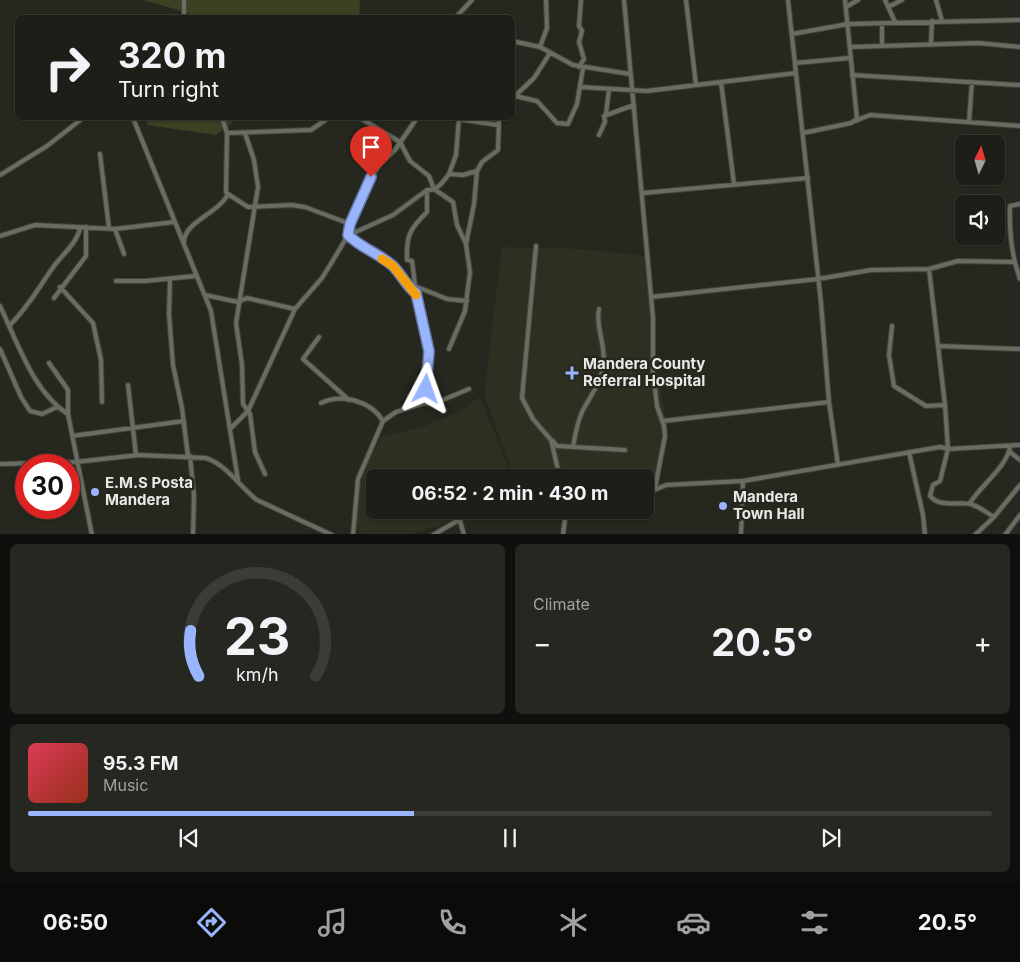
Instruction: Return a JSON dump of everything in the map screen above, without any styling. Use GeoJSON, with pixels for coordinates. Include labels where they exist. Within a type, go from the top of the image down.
{"type":"FeatureCollection","features":[{"type":"Feature","properties":{"kind":"street"},"geometry":{"type":"LineString","coordinates":[[184,0],[184,15]]}},
{"type":"Feature","properties":{"kind":"street"},"geometry":{"type":"LineString","coordinates":[[458,15],[472,0]]}},
{"type":"Feature","properties":{"kind":"street"},"geometry":{"type":"LineString","coordinates":[[540,47],[547,28],[546,0]]}},
{"type":"Feature","properties":{"kind":"street"},"geometry":{"type":"LineString","coordinates":[[515,95],[537,100],[557,123],[568,124],[575,109],[580,86],[581,67],[584,59],[580,42],[582,31],[579,26],[581,0]]}},
{"type":"Feature","properties":{"kind":"street"},"geometry":{"type":"LineString","coordinates":[[624,0],[643,192],[651,297],[653,371],[657,406],[665,436],[654,488],[674,484],[743,481],[940,447],[948,449],[1010,449],[1020,446]]}},
{"type":"Feature","properties":{"kind":"street"},"geometry":{"type":"LineString","coordinates":[[686,0],[696,85]]}},
{"type":"Feature","properties":{"kind":"street"},"geometry":{"type":"LineString","coordinates":[[788,0],[808,178],[829,402],[838,465]]}},
{"type":"Feature","properties":{"kind":"street"},"geometry":{"type":"LineString","coordinates":[[844,0],[857,119],[851,123]]}},
{"type":"Feature","properties":{"kind":"street"},"geometry":{"type":"LineString","coordinates":[[846,7],[858,0]]}},
{"type":"Feature","properties":{"kind":"street"},"geometry":{"type":"LineString","coordinates":[[885,0],[895,22]]}},
{"type":"Feature","properties":{"kind":"street"},"geometry":{"type":"LineString","coordinates":[[888,7],[902,0]]}},
{"type":"Feature","properties":{"kind":"street"},"geometry":{"type":"LineString","coordinates":[[938,1],[942,21]]}},
{"type":"Feature","properties":{"kind":"street"},"geometry":{"type":"LineString","coordinates":[[792,34],[848,24],[1020,20]]}},
{"type":"Feature","properties":{"kind":"street"},"geometry":{"type":"LineString","coordinates":[[931,44],[932,21]]}},
{"type":"Feature","properties":{"kind":"street"},"geometry":{"type":"LineString","coordinates":[[882,23],[882,45]]}},
{"type":"Feature","properties":{"kind":"street"},"geometry":{"type":"LineString","coordinates":[[515,42],[540,47],[581,67],[630,74]]}},
{"type":"Feature","properties":{"kind":"street"},"geometry":{"type":"LineString","coordinates":[[850,47],[978,43],[1020,47]]}},
{"type":"Feature","properties":{"kind":"street"},"geometry":{"type":"LineString","coordinates":[[515,94],[534,78],[550,53]]}},
{"type":"Feature","properties":{"kind":"street"},"geometry":{"type":"LineString","coordinates":[[795,63],[850,58]]}},
{"type":"Feature","properties":{"kind":"street"},"geometry":{"type":"LineString","coordinates":[[580,86],[632,91],[796,74]]}},
{"type":"Feature","properties":{"kind":"street"},"geometry":{"type":"LineString","coordinates":[[852,75],[1020,85]]}},
{"type":"Feature","properties":{"kind":"street"},"geometry":{"type":"LineString","coordinates":[[721,82],[734,184]]}},
{"type":"Feature","properties":{"kind":"street"},"geometry":{"type":"LineString","coordinates":[[969,122],[972,82]]}},
{"type":"Feature","properties":{"kind":"street"},"geometry":{"type":"LineString","coordinates":[[600,135],[605,122],[604,116],[606,114],[609,89]]}},
{"type":"Feature","properties":{"kind":"street"},"geometry":{"type":"LineString","coordinates":[[606,114],[634,105]]}},
{"type":"Feature","properties":{"kind":"street"},"geometry":{"type":"LineString","coordinates":[[803,133],[851,123],[870,115],[1020,126]]}},
{"type":"Feature","properties":{"kind":"street"},"geometry":{"type":"LineString","coordinates":[[0,175],[47,146],[80,120]]}},
{"type":"Feature","properties":{"kind":"street"},"geometry":{"type":"LineString","coordinates":[[134,120],[195,276],[211,311],[238,480]]}},
{"type":"Feature","properties":{"kind":"street"},"geometry":{"type":"LineString","coordinates":[[223,120],[227,133],[226,192],[228,194],[248,206],[292,205],[305,207],[350,224]]}},
{"type":"Feature","properties":{"kind":"street"},"geometry":{"type":"LineString","coordinates":[[227,133],[311,130],[325,120]]}},
{"type":"Feature","properties":{"kind":"street"},"geometry":{"type":"LineString","coordinates":[[363,120],[400,142],[410,161],[429,176],[434,189],[453,202],[457,225],[466,244],[470,272],[463,317],[449,349]]}},
{"type":"Feature","properties":{"kind":"street"},"geometry":{"type":"LineString","coordinates":[[230,429],[248,411],[294,309],[322,278],[348,235],[350,224],[371,177],[416,120]]}},
{"type":"Feature","properties":{"kind":"street"},"geometry":{"type":"LineString","coordinates":[[348,235],[393,215],[427,190],[434,189],[449,174],[456,155],[458,120]]}},
{"type":"Feature","properties":{"kind":"street"},"geometry":{"type":"LineString","coordinates":[[469,120],[498,125]]}},
{"type":"Feature","properties":{"kind":"street"},"geometry":{"type":"LineString","coordinates":[[466,244],[474,204],[477,171],[482,162],[498,150],[499,120]]}},
{"type":"Feature","properties":{"kind":"street"},"geometry":{"type":"LineString","coordinates":[[245,133],[254,160],[258,187],[250,242],[238,302],[236,324],[242,365],[243,404],[248,411],[252,424],[255,452],[264,474]]}},
{"type":"Feature","properties":{"kind":"street"},"geometry":{"type":"LineString","coordinates":[[100,154],[109,228]]}},
{"type":"Feature","properties":{"kind":"street"},"geometry":{"type":"LineString","coordinates":[[449,174],[463,175],[477,171]]}},
{"type":"Feature","properties":{"kind":"street"},"geometry":{"type":"LineString","coordinates":[[643,192],[808,178]]}},
{"type":"Feature","properties":{"kind":"street"},"geometry":{"type":"LineString","coordinates":[[425,403],[429,351],[416,293],[414,267],[412,261],[408,260],[406,248],[409,232],[427,212],[427,190]]}},
{"type":"Feature","properties":{"kind":"street"},"geometry":{"type":"LineString","coordinates":[[184,244],[185,234],[190,227],[222,205],[228,194]]}},
{"type":"Feature","properties":{"kind":"street"},"geometry":{"type":"LineString","coordinates":[[1020,204],[1010,206],[1010,238],[1014,262],[1020,279]]}},
{"type":"Feature","properties":{"kind":"street"},"geometry":{"type":"LineString","coordinates":[[0,236],[35,225],[115,229],[174,222]]}},
{"type":"Feature","properties":{"kind":"street"},"geometry":{"type":"LineString","coordinates":[[54,298],[60,287],[77,270],[86,256],[86,227]]}},
{"type":"Feature","properties":{"kind":"street"},"geometry":{"type":"LineString","coordinates":[[10,325],[30,304],[48,274],[78,236],[80,228]]}},
{"type":"Feature","properties":{"kind":"street"},"geometry":{"type":"LineString","coordinates":[[115,229],[124,254]]}},
{"type":"Feature","properties":{"kind":"street"},"geometry":{"type":"LineString","coordinates":[[348,235],[360,246],[393,266],[410,289],[416,293]]}},
{"type":"Feature","properties":{"kind":"street"},"geometry":{"type":"LineString","coordinates":[[536,246],[522,398],[532,419],[557,446],[626,450]]}},
{"type":"Feature","properties":{"kind":"street"},"geometry":{"type":"LineString","coordinates":[[651,297],[818,279],[871,270],[929,269],[958,261],[1014,262]]}},
{"type":"Feature","properties":{"kind":"street"},"geometry":{"type":"LineString","coordinates":[[929,269],[945,405],[948,449],[940,481],[933,485],[930,496],[936,501],[948,504],[970,503],[994,517]]}},
{"type":"Feature","properties":{"kind":"street"},"geometry":{"type":"LineString","coordinates":[[116,281],[170,280],[195,276]]}},
{"type":"Feature","properties":{"kind":"street"},"geometry":{"type":"LineString","coordinates":[[170,280],[169,314],[173,365],[184,420],[194,496],[193,534]]}},
{"type":"Feature","properties":{"kind":"street"},"geometry":{"type":"LineString","coordinates":[[415,286],[447,298],[467,301]]}},
{"type":"Feature","properties":{"kind":"street"},"geometry":{"type":"LineString","coordinates":[[60,287],[93,323],[101,360],[102,402]]}},
{"type":"Feature","properties":{"kind":"street"},"geometry":{"type":"LineString","coordinates":[[205,295],[238,302],[247,298],[294,309]]}},
{"type":"Feature","properties":{"kind":"street"},"geometry":{"type":"LineString","coordinates":[[0,306],[34,374],[57,407],[68,414]]}},
{"type":"Feature","properties":{"kind":"street"},"geometry":{"type":"LineString","coordinates":[[573,447],[581,414],[593,396],[602,376],[604,356],[602,335],[597,319],[599,309]]}},
{"type":"Feature","properties":{"kind":"street"},"geometry":{"type":"LineString","coordinates":[[892,326],[889,355],[894,386],[926,406],[945,405]]}},
{"type":"Feature","properties":{"kind":"street"},"geometry":{"type":"LineString","coordinates":[[319,338],[302,359],[349,400]]}},
{"type":"Feature","properties":{"kind":"street"},"geometry":{"type":"LineString","coordinates":[[938,346],[1020,349]]}},
{"type":"Feature","properties":{"kind":"street"},"geometry":{"type":"LineString","coordinates":[[0,349],[21,397],[30,411],[42,414],[57,407]]}},
{"type":"Feature","properties":{"kind":"street"},"geometry":{"type":"LineString","coordinates":[[50,363],[68,390],[68,414],[75,454]]}},
{"type":"Feature","properties":{"kind":"street"},"geometry":{"type":"LineString","coordinates":[[518,365],[524,366]]}},
{"type":"Feature","properties":{"kind":"street"},"geometry":{"type":"LineString","coordinates":[[128,385],[136,455]]}},
{"type":"Feature","properties":{"kind":"street"},"geometry":{"type":"LineString","coordinates":[[353,534],[358,479],[383,421],[396,412],[425,403],[433,404],[469,389]]}},
{"type":"Feature","properties":{"kind":"street"},"geometry":{"type":"LineString","coordinates":[[321,403],[329,400],[349,400],[371,407],[383,421]]}},
{"type":"Feature","properties":{"kind":"street"},"geometry":{"type":"LineString","coordinates":[[662,421],[829,402]]}},
{"type":"Feature","properties":{"kind":"street"},"geometry":{"type":"LineString","coordinates":[[72,436],[184,420]]}},
{"type":"Feature","properties":{"kind":"street"},"geometry":{"type":"LineString","coordinates":[[551,440],[558,469]]}},
{"type":"Feature","properties":{"kind":"street"},"geometry":{"type":"LineString","coordinates":[[1010,449],[1020,460]]}},
{"type":"Feature","properties":{"kind":"street"},"geometry":{"type":"LineString","coordinates":[[970,503],[1010,449]]}},
{"type":"Feature","properties":{"kind":"street"},"geometry":{"type":"LineString","coordinates":[[909,452],[923,515],[924,534]]}},
{"type":"Feature","properties":{"kind":"street"},"geometry":{"type":"LineString","coordinates":[[80,462],[136,455],[189,456],[213,460],[238,480],[246,492],[257,500],[332,534]]}},
{"type":"Feature","properties":{"kind":"street"},"geometry":{"type":"LineString","coordinates":[[0,464],[15,464]]}},
{"type":"Feature","properties":{"kind":"street"},"geometry":{"type":"LineString","coordinates":[[80,480],[92,534]]}},
{"type":"Feature","properties":{"kind":"street"},"geometry":{"type":"LineString","coordinates":[[741,534],[743,481]]}},
{"type":"Feature","properties":{"kind":"street"},"geometry":{"type":"LineString","coordinates":[[975,534],[994,517],[1020,485]]}},
{"type":"Feature","properties":{"kind":"street"},"geometry":{"type":"LineString","coordinates":[[1005,534],[1020,515]]}},
{"type":"Feature","properties":{"kind":"street"},"geometry":{"type":"LineString","coordinates":[[433,534],[463,519]]}},
{"type":"Feature","properties":{"kind":"street"},"geometry":{"type":"LineString","coordinates":[[563,534],[565,519]]}},
{"type":"Feature","properties":{"kind":"street"},"geometry":{"type":"LineString","coordinates":[[460,521],[464,534]]}},
{"type":"Feature","properties":{"kind":"street"},"geometry":{"type":"LineString","coordinates":[[321,534],[322,529]]}},
{"type":"Feature","properties":{"kind":"shaded area","name":"Mandera County Referral Hospital"},"geometry":{"type":"Polygon","coordinates":[[[502,247],[582,249],[645,256],[655,351],[667,428],[654,488],[654,469],[511,469],[484,394],[502,247]]]}},
{"type":"Feature","properties":{"kind":"shaded area"},"geometry":{"type":"Polygon","coordinates":[[[480,397],[509,469],[366,469],[366,519],[453,519],[413,534],[363,534],[356,531],[357,501],[363,470],[381,437],[425,426],[460,411],[480,397]]]}},
{"type":"Feature","properties":{"kind":"green space"},"geometry":{"type":"Polygon","coordinates":[[[143,0],[360,0],[359,15],[188,15],[189,13],[143,0]]]}},
{"type":"Feature","properties":{"kind":"green space"},"geometry":{"type":"Polygon","coordinates":[[[148,120],[235,120],[216,135],[147,125],[148,120]]]}},
{"type":"Feature","properties":{"kind":"slow traffic"},"geometry":{"type":"LineString","coordinates":[[382,259],[393,266],[416,295]]}},
{"type":"Feature","properties":{"kind":"place","name":"Mandera County Referral Hospital"},"geometry":{"type":"Point","coordinates":[572,373]}},
{"type":"Feature","properties":{"kind":"place","name":"E.M.S Posta Mandera"},"geometry":{"type":"Point","coordinates":[95,492]}},
{"type":"Feature","properties":{"kind":"place","name":"Mandera Town Hall"},"geometry":{"type":"Point","coordinates":[723,506]}},
{"type":"Feature","properties":{"kind":"route"},"geometry":{"type":"LineString","coordinates":[[371,177],[350,224],[348,235],[360,246],[393,266],[410,289],[416,293],[429,351],[426,389]]}}]}
